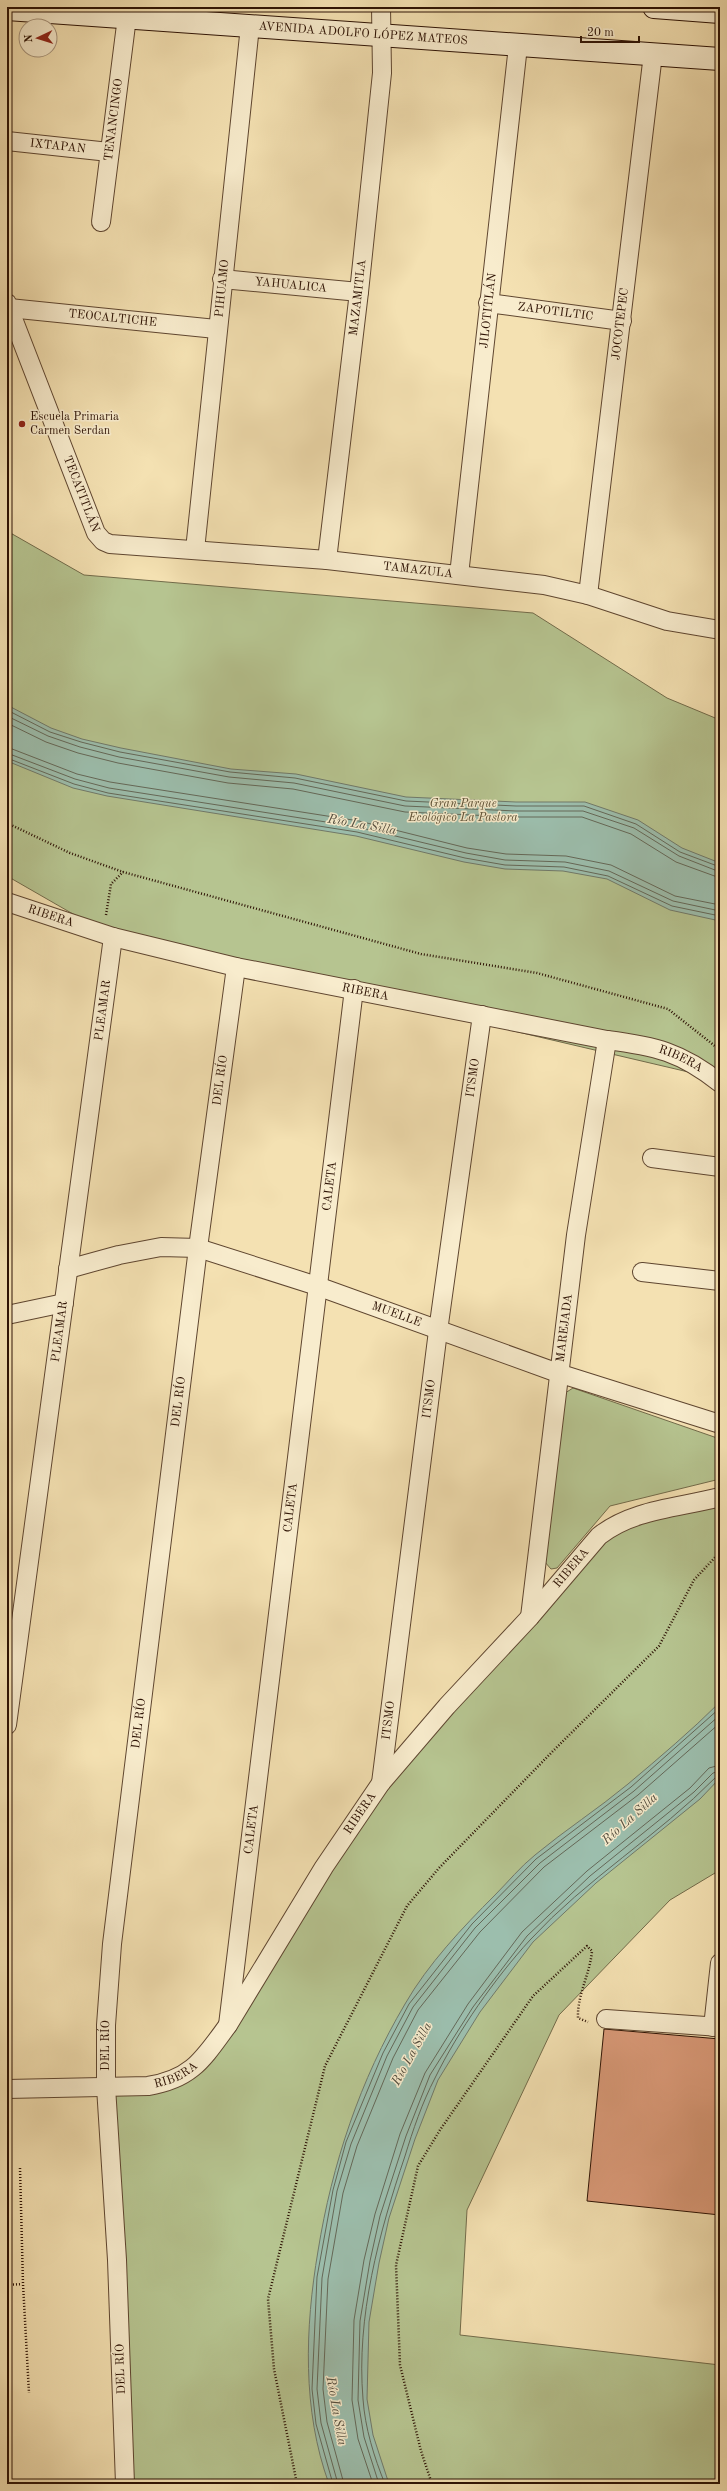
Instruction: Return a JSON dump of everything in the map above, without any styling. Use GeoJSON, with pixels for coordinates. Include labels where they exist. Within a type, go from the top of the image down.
{"type":"FeatureCollection","features":[{"type":"Feature","properties":{"kind":"main road"},"geometry":{"type":"LineString","coordinates":[[654,7],[720,12]]}},
{"type":"Feature","properties":{"kind":"main road","name":"AVENIDA ADOLFO LÓPEZ MATEOS"},"geometry":{"type":"LineString","coordinates":[[7,9],[381,34],[518,46],[720,59]]}},
{"type":"Feature","properties":{"kind":"street","name":"MAZAMITLA"},"geometry":{"type":"LineString","coordinates":[[327,560],[359,292],[382,73],[381,7]]}},
{"type":"Feature","properties":{"kind":"street","name":"TENANCINGO"},"geometry":{"type":"LineString","coordinates":[[101,222],[127,17]]}},
{"type":"Feature","properties":{"kind":"street","name":"PIHUAMO"},"geometry":{"type":"LineString","coordinates":[[195,550],[216,329],[250,26]]}},
{"type":"Feature","properties":{"kind":"street","name":"JILOTITLÁN"},"geometry":{"type":"LineString","coordinates":[[459,575],[488,303],[518,46]]}},
{"type":"Feature","properties":{"kind":"street","name":"JOCOTEPEC"},"geometry":{"type":"LineString","coordinates":[[588,595],[653,54]]}},
{"type":"Feature","properties":{"kind":"street","name":"IXTAPAN"},"geometry":{"type":"LineString","coordinates":[[7,141],[109,152]]}},
{"type":"Feature","properties":{"kind":"street","name":"YAHUALICA"},"geometry":{"type":"LineString","coordinates":[[222,279],[359,292]]}},
{"type":"Feature","properties":{"kind":"street","name":"ZAPOTILTIC"},"geometry":{"type":"LineString","coordinates":[[488,303],[622,321]]}},
{"type":"Feature","properties":{"kind":"street","name":"TEOCALTICHE"},"geometry":{"type":"LineString","coordinates":[[8,305],[216,329]]}},
{"type":"Feature","properties":{"kind":"street","name":"TECATITLÁN"},"geometry":{"type":"LineString","coordinates":[[8,305],[96,533],[103,541],[110,544]]}},
{"type":"Feature","properties":{"kind":"street","name":"TAMAZULA"},"geometry":{"type":"LineString","coordinates":[[110,544],[327,560],[544,585],[588,595],[667,622],[720,627]]}},
{"type":"Feature","properties":{"kind":"street","name":"RIBERA"},"geometry":{"type":"LineString","coordinates":[[7,902],[108,935],[236,967],[607,1040],[655,1047],[673,1052],[695,1064],[720,1083]]}},
{"type":"Feature","properties":{"kind":"street","name":"PLEAMAR"},"geometry":{"type":"LineString","coordinates":[[7,1725],[64,1303],[108,935]]}},
{"type":"Feature","properties":{"kind":"street","name":"DEL RÍO"},"geometry":{"type":"LineString","coordinates":[[125,2484],[117,2268],[106,2087],[106,2025],[112,1944],[198,1248],[236,967]]}},
{"type":"Feature","properties":{"kind":"street","name":"CALETA"},"geometry":{"type":"LineString","coordinates":[[228,2025],[354,989]]}},
{"type":"Feature","properties":{"kind":"street","name":"ITSMO"},"geometry":{"type":"LineString","coordinates":[[381,1783],[438,1331],[482,1015]]}},
{"type":"Feature","properties":{"kind":"street","name":"MAREJADA"},"geometry":{"type":"LineString","coordinates":[[530,1616],[558,1373],[576,1235],[607,1040]]}},
{"type":"Feature","properties":{"kind":"street"},"geometry":{"type":"LineString","coordinates":[[652,1158],[720,1167]]}},
{"type":"Feature","properties":{"kind":"street","name":"MUELLE"},"geometry":{"type":"LineString","coordinates":[[68,1269],[119,1255],[161,1248],[198,1248],[318,1286],[438,1331],[558,1373],[720,1424]]}},
{"type":"Feature","properties":{"kind":"street"},"geometry":{"type":"LineString","coordinates":[[642,1272],[720,1281]]}},
{"type":"Feature","properties":{"kind":"street"},"geometry":{"type":"LineString","coordinates":[[7,1315],[64,1303]]}},
{"type":"Feature","properties":{"kind":"street","name":"RIBERA"},"geometry":{"type":"LineString","coordinates":[[7,2089],[106,2087],[161,2084],[188,2074],[228,2025],[324,1867],[381,1783],[447,1706],[530,1616],[599,1536],[611,1527],[639,1515],[720,1497]]}},
{"type":"Feature","properties":{"kind":"street"},"geometry":{"type":"LineString","coordinates":[[606,2019],[716,2027],[720,1963]]}},
{"type":"Feature","properties":{"kind":"path"},"geometry":{"type":"LineString","coordinates":[[7,823],[70,853],[122,872],[420,954],[536,973],[668,1009],[720,1050]]}},
{"type":"Feature","properties":{"kind":"path"},"geometry":{"type":"LineString","coordinates":[[108,935],[111,884],[122,872]]}},
{"type":"Feature","properties":{"kind":"path"},"geometry":{"type":"LineString","coordinates":[[297,2484],[274,2369],[268,2299],[325,2066],[407,1906],[439,1868],[546,1757],[659,1646],[694,1580],[720,1552]]}},
{"type":"Feature","properties":{"kind":"path"},"geometry":{"type":"LineString","coordinates":[[432,2484],[421,2451],[400,2365],[396,2264],[418,2166],[440,2130],[533,1996],[588,1946],[592,1950],[590,1970],[577,2004],[578,2018],[592,2023],[606,2019]]}},
{"type":"Feature","properties":{"kind":"path"},"geometry":{"type":"LineString","coordinates":[[20,2168],[23,2284],[29,2393]]}},
{"type":"Feature","properties":{"kind":"path"},"geometry":{"type":"LineString","coordinates":[[7,2285],[23,2284]]}},
{"type":"Feature","properties":{"kind":"green space","name":"Gran Parque Ecológico La Pastora"},"geometry":{"type":"Polygon","coordinates":[[[7,531],[84,575],[533,613],[667,698],[720,720],[720,1083],[714,1078],[113,937],[7,876],[7,531]]]}},
{"type":"Feature","properties":{"kind":"green space"},"geometry":{"type":"Polygon","coordinates":[[[573,1388],[720,1439],[720,1479],[610,1506],[557,1568],[551,1569],[544,1561],[562,1395],[573,1388]]]}},
{"type":"Feature","properties":{"kind":"green space"},"geometry":{"type":"Polygon","coordinates":[[[720,1497],[720,1870],[670,1900],[559,2015],[467,2210],[460,2335],[720,2365],[720,2484],[125,2484],[106,2087],[188,2074],[350,1826],[599,1536],[720,1497]]]}},
{"type":"Feature","properties":{"kind":"water","name":"Río La Silla"},"geometry":{"type":"Polygon","coordinates":[[[7,705],[51,728],[82,739],[231,769],[296,774],[406,797],[516,802],[585,802],[638,820],[682,848],[720,863],[720,921],[670,910],[607,879],[563,871],[505,869],[464,862],[356,836],[107,796],[73,788],[7,761],[7,705]]]}},
{"type":"Feature","properties":{"kind":"water","name":"Río La Silla"},"geometry":{"type":"Polygon","coordinates":[[[720,1702],[720,1778],[700,1799],[596,1883],[533,1942],[480,2012],[438,2080],[415,2139],[389,2218],[379,2263],[369,2322],[367,2399],[373,2435],[389,2484],[329,2484],[320,2456],[310,2398],[308,2369],[310,2309],[318,2251],[331,2186],[350,2123],[374,2062],[414,1989],[458,1933],[530,1860],[546,1846],[628,1784],[687,1734],[720,1702]]]}},
{"type":"Feature","properties":{"kind":"building"},"geometry":{"type":"Polygon","coordinates":[[[604,2029],[720,2039],[720,2215],[587,2201],[604,2029]]]}},
{"type":"Feature","properties":{"kind":"place","name":"Escuela Primaria Carmen Serdan"},"geometry":{"type":"Point","coordinates":[22,424]}}]}
